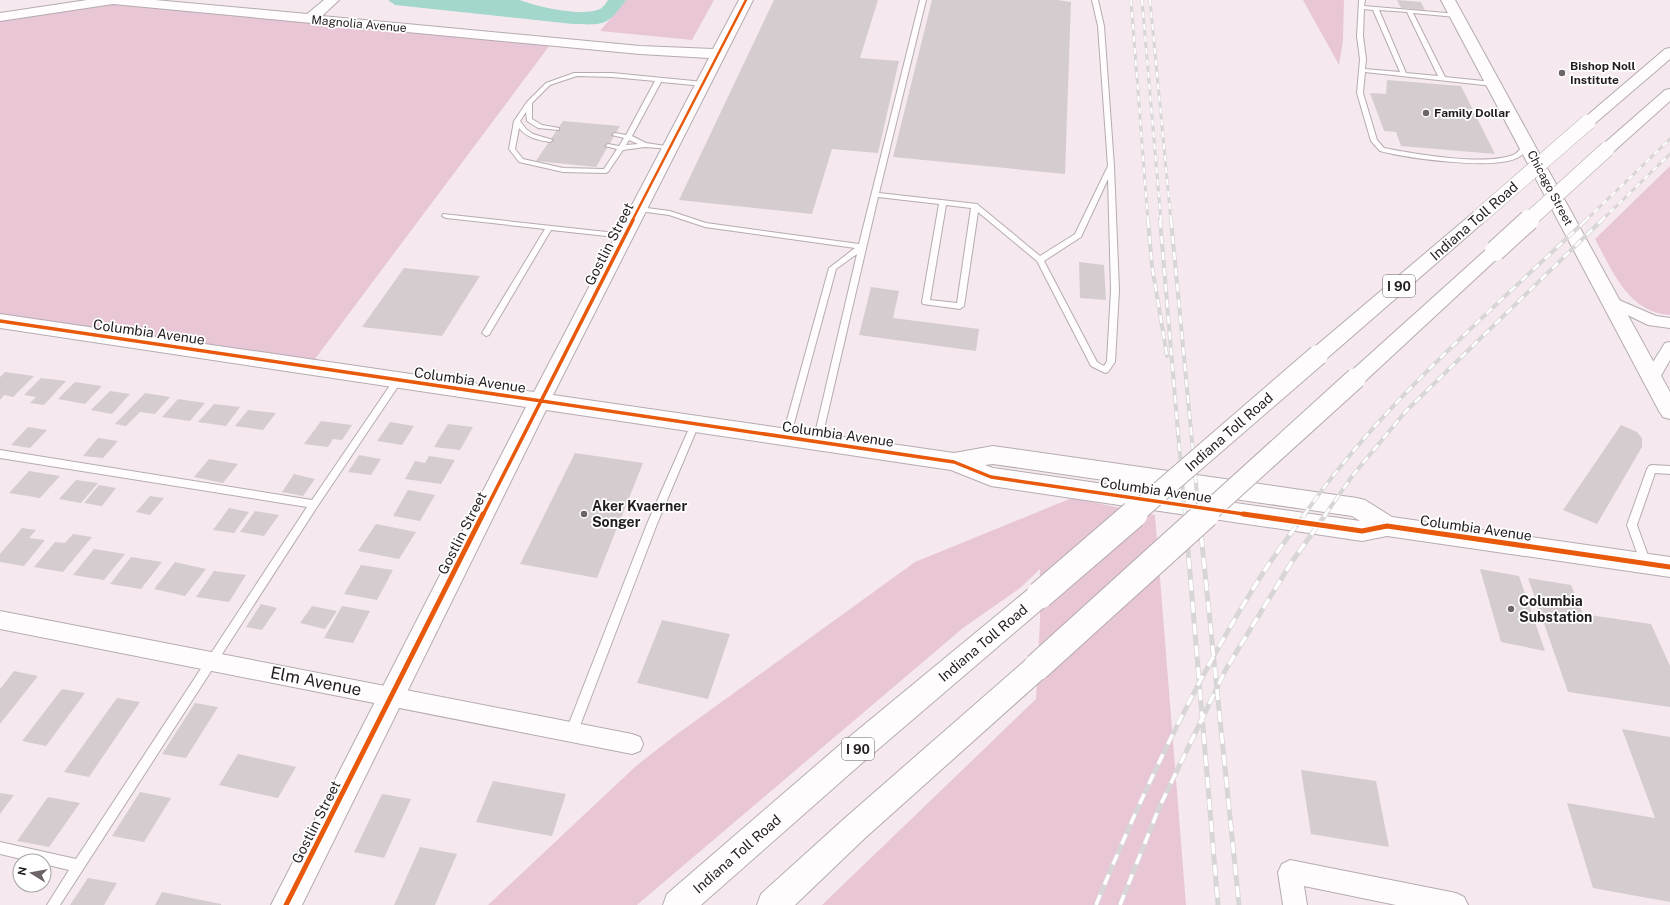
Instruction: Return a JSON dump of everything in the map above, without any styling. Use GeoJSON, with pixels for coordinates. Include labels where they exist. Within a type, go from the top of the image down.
{"type":"FeatureCollection","features":[{"type":"Feature","properties":{"kind":"main road","name":"Magnolia Avenue"},"geometry":{"type":"LineString","coordinates":[[0,17],[112,0],[640,50],[719,54]]}},
{"type":"Feature","properties":{"kind":"main road"},"geometry":{"type":"LineString","coordinates":[[310,19],[332,0]]}},
{"type":"Feature","properties":{"kind":"main road","name":"Gostlin Street"},"geometry":{"type":"LineString","coordinates":[[286,905],[746,0]]}},
{"type":"Feature","properties":{"kind":"main road","name":"Chicago Street"},"geometry":{"type":"LineString","coordinates":[[1448,0],[1670,411]]}},
{"type":"Feature","properties":{"kind":"main road","name":"Indiana Toll Road"},"geometry":{"type":"LineString","coordinates":[[678,905],[852,753],[1040,595],[1670,52]]}},
{"type":"Feature","properties":{"kind":"main road","name":"I 90"},"geometry":{"type":"LineString","coordinates":[[772,905],[855,828],[1037,667],[1670,93]]}},
{"type":"Feature","properties":{"kind":"main road","name":"Columbia Avenue"},"geometry":{"type":"LineString","coordinates":[[0,321],[954,462],[991,477],[1362,531],[1388,526],[1670,567]]}},
{"type":"Feature","properties":{"kind":"street"},"geometry":{"type":"LineString","coordinates":[[1612,302],[1653,321],[1670,323]]}},
{"type":"Feature","properties":{"kind":"street"},"geometry":{"type":"LineString","coordinates":[[1652,377],[1670,347]]}},
{"type":"Feature","properties":{"kind":"street","name":"Elm Avenue"},"geometry":{"type":"LineString","coordinates":[[0,620],[632,744]]}},
{"type":"Feature","properties":{"kind":"street"},"geometry":{"type":"LineString","coordinates":[[1295,905],[1290,872],[1456,905]]}},
{"type":"Feature","properties":{"kind":"lane"},"geometry":{"type":"LineString","coordinates":[[817,442],[862,246],[876,195],[923,0]]}},
{"type":"Feature","properties":{"kind":"lane"},"geometry":{"type":"LineString","coordinates":[[876,195],[974,206],[1040,260],[1094,364],[1106,370],[1111,362],[1115,290],[1111,166],[1100,26],[1095,0]]}},
{"type":"Feature","properties":{"kind":"lane"},"geometry":{"type":"LineString","coordinates":[[1362,0],[1360,36],[1363,59],[1360,93],[1374,141],[1382,150],[1483,161],[1500,160],[1518,155],[1526,145]]}},
{"type":"Feature","properties":{"kind":"lane"},"geometry":{"type":"LineString","coordinates":[[1362,7],[1456,15]]}},
{"type":"Feature","properties":{"kind":"lane"},"geometry":{"type":"LineString","coordinates":[[1375,8],[1404,75]]}},
{"type":"Feature","properties":{"kind":"lane"},"geometry":{"type":"LineString","coordinates":[[1409,11],[1442,78]]}},
{"type":"Feature","properties":{"kind":"lane"},"geometry":{"type":"LineString","coordinates":[[1362,70],[1493,84]]}},
{"type":"Feature","properties":{"kind":"lane"},"geometry":{"type":"LineString","coordinates":[[659,80],[628,137],[606,171],[563,170],[521,161],[512,149],[517,121],[529,103],[548,84],[576,74],[659,80],[704,84]]}},
{"type":"Feature","properties":{"kind":"lane"},"geometry":{"type":"LineString","coordinates":[[529,103],[529,120],[540,127],[557,129]]}},
{"type":"Feature","properties":{"kind":"lane"},"geometry":{"type":"LineString","coordinates":[[517,121],[525,133],[539,139],[550,140]]}},
{"type":"Feature","properties":{"kind":"lane"},"geometry":{"type":"LineString","coordinates":[[615,135],[628,137],[645,145]]}},
{"type":"Feature","properties":{"kind":"lane"},"geometry":{"type":"LineString","coordinates":[[608,146],[621,148],[645,145],[670,148]]}},
{"type":"Feature","properties":{"kind":"lane"},"geometry":{"type":"LineString","coordinates":[[1040,260],[1078,235],[1111,166]]}},
{"type":"Feature","properties":{"kind":"lane"},"geometry":{"type":"LineString","coordinates":[[943,202],[926,302],[960,306],[974,206]]}},
{"type":"Feature","properties":{"kind":"lane"},"geometry":{"type":"LineString","coordinates":[[639,209],[670,213],[706,225],[862,246]]}},
{"type":"Feature","properties":{"kind":"lane"},"geometry":{"type":"LineString","coordinates":[[446,216],[625,236]]}},
{"type":"Feature","properties":{"kind":"lane"},"geometry":{"type":"LineString","coordinates":[[486,333],[549,228]]}},
{"type":"Feature","properties":{"kind":"lane"},"geometry":{"type":"LineString","coordinates":[[786,438],[833,268],[862,246]]}},
{"type":"Feature","properties":{"kind":"lane"},"geometry":{"type":"LineString","coordinates":[[53,905],[314,504],[398,380]]}},
{"type":"Feature","properties":{"kind":"lane"},"geometry":{"type":"LineString","coordinates":[[572,732],[652,524],[695,424]]}},
{"type":"Feature","properties":{"kind":"lane"},"geometry":{"type":"LineString","coordinates":[[0,454],[314,504]]}},
{"type":"Feature","properties":{"kind":"lane"},"geometry":{"type":"LineString","coordinates":[[1646,564],[1632,525],[1652,469],[1670,470]]}},
{"type":"Feature","properties":{"kind":"lane"},"geometry":{"type":"LineString","coordinates":[[0,848],[79,866]]}},
{"type":"Feature","properties":{"kind":"shaded area"},"geometry":{"type":"Polygon","coordinates":[[[113,0],[553,41],[309,367],[0,321],[0,17],[113,0]]]}},
{"type":"Feature","properties":{"kind":"shaded area"},"geometry":{"type":"Polygon","coordinates":[[[388,0],[520,0],[548,8],[572,12],[583,12],[600,9],[608,0],[626,0],[614,15],[604,22],[599,24],[573,24],[395,5],[388,0]]]}},
{"type":"Feature","properties":{"kind":"shaded area"},"geometry":{"type":"Polygon","coordinates":[[[626,0],[714,0],[692,40],[600,31],[626,0]]]}},
{"type":"Feature","properties":{"kind":"shaded area"},"geometry":{"type":"Polygon","coordinates":[[[1303,0],[1344,0],[1343,41],[1339,65],[1303,0]]]}},
{"type":"Feature","properties":{"kind":"shaded area"},"geometry":{"type":"Polygon","coordinates":[[[1670,166],[1669,315],[1655,312],[1632,298],[1615,276],[1595,239],[1670,166]]]}},
{"type":"Feature","properties":{"kind":"shaded area"},"geometry":{"type":"Polygon","coordinates":[[[1072,498],[1155,515],[1186,905],[822,905],[1036,699],[1040,621],[1040,569],[1020,588],[963,628],[637,905],[488,905],[636,766],[673,737],[915,562],[1072,498]]]}},
{"type":"Feature","properties":{"kind":"building"},"geometry":{"type":"Polygon","coordinates":[[[774,0],[878,0],[860,58],[899,61],[878,153],[832,149],[812,214],[679,200],[774,0]]]}},
{"type":"Feature","properties":{"kind":"building"},"geometry":{"type":"Polygon","coordinates":[[[932,0],[1058,0],[1071,2],[1065,174],[893,157],[932,0]]]}},
{"type":"Feature","properties":{"kind":"building"},"geometry":{"type":"Polygon","coordinates":[[[1397,0],[1421,2],[1425,10],[1401,8],[1397,0]]]}},
{"type":"Feature","properties":{"kind":"building","name":"Family Dollar"},"geometry":{"type":"Polygon","coordinates":[[[1387,80],[1461,86],[1495,154],[1401,146],[1396,132],[1384,131],[1370,93],[1386,94],[1387,80]]]}},
{"type":"Feature","properties":{"kind":"building"},"geometry":{"type":"Polygon","coordinates":[[[563,121],[620,126],[596,167],[536,161],[563,121]]]}},
{"type":"Feature","properties":{"kind":"building"},"geometry":{"type":"Polygon","coordinates":[[[1079,262],[1104,265],[1106,300],[1080,298],[1079,262]]]}},
{"type":"Feature","properties":{"kind":"building"},"geometry":{"type":"Polygon","coordinates":[[[404,268],[480,276],[442,336],[362,327],[404,268]]]}},
{"type":"Feature","properties":{"kind":"building"},"geometry":{"type":"Polygon","coordinates":[[[871,287],[899,291],[893,318],[979,329],[976,351],[859,335],[871,287]]]}},
{"type":"Feature","properties":{"kind":"building"},"geometry":{"type":"Polygon","coordinates":[[[5,372],[34,376],[13,397],[4,395],[0,400],[0,377],[5,372]]]}},
{"type":"Feature","properties":{"kind":"building"},"geometry":{"type":"Polygon","coordinates":[[[41,378],[66,381],[44,405],[30,403],[36,397],[24,395],[41,378]]]}},
{"type":"Feature","properties":{"kind":"building"},"geometry":{"type":"Polygon","coordinates":[[[75,382],[102,386],[85,404],[58,399],[75,382]]]}},
{"type":"Feature","properties":{"kind":"building"},"geometry":{"type":"Polygon","coordinates":[[[110,391],[130,394],[112,414],[91,410],[110,391]]]}},
{"type":"Feature","properties":{"kind":"building"},"geometry":{"type":"Polygon","coordinates":[[[145,393],[170,397],[155,414],[140,412],[126,426],[115,424],[145,393]]]}},
{"type":"Feature","properties":{"kind":"building"},"geometry":{"type":"Polygon","coordinates":[[[178,399],[205,403],[190,421],[162,417],[178,399]]]}},
{"type":"Feature","properties":{"kind":"building"},"geometry":{"type":"Polygon","coordinates":[[[214,404],[240,407],[226,426],[198,422],[214,404]]]}},
{"type":"Feature","properties":{"kind":"building"},"geometry":{"type":"Polygon","coordinates":[[[248,410],[276,413],[263,430],[235,426],[248,410]]]}},
{"type":"Feature","properties":{"kind":"building"},"geometry":{"type":"Polygon","coordinates":[[[321,421],[352,425],[342,440],[333,439],[328,447],[304,444],[321,421]]]}},
{"type":"Feature","properties":{"kind":"building"},"geometry":{"type":"Polygon","coordinates":[[[390,422],[414,426],[402,445],[377,441],[390,422]]]}},
{"type":"Feature","properties":{"kind":"building"},"geometry":{"type":"Polygon","coordinates":[[[448,424],[473,427],[460,450],[434,447],[448,424]]]}},
{"type":"Feature","properties":{"kind":"building"},"geometry":{"type":"Polygon","coordinates":[[[1621,425],[1637,432],[1642,438],[1642,447],[1597,524],[1563,510],[1621,425]]]}},
{"type":"Feature","properties":{"kind":"building"},"geometry":{"type":"Polygon","coordinates":[[[28,427],[47,430],[30,448],[11,445],[28,427]]]}},
{"type":"Feature","properties":{"kind":"building"},"geometry":{"type":"Polygon","coordinates":[[[98,438],[118,441],[103,458],[83,456],[98,438]]]}},
{"type":"Feature","properties":{"kind":"building","name":"Aker Kvaerner Songer"},"geometry":{"type":"Polygon","coordinates":[[[575,453],[643,463],[597,578],[520,564],[575,453]]]}},
{"type":"Feature","properties":{"kind":"building"},"geometry":{"type":"Polygon","coordinates":[[[359,455],[381,459],[371,475],[348,472],[359,455]]]}},
{"type":"Feature","properties":{"kind":"building"},"geometry":{"type":"Polygon","coordinates":[[[429,456],[455,460],[441,484],[405,479],[415,461],[425,463],[429,456]]]}},
{"type":"Feature","properties":{"kind":"building"},"geometry":{"type":"Polygon","coordinates":[[[209,459],[238,464],[223,483],[194,477],[209,459]]]}},
{"type":"Feature","properties":{"kind":"building"},"geometry":{"type":"Polygon","coordinates":[[[29,471],[60,476],[40,498],[9,493],[29,471]]]}},
{"type":"Feature","properties":{"kind":"building"},"geometry":{"type":"Polygon","coordinates":[[[294,474],[315,479],[303,496],[282,492],[294,474]]]}},
{"type":"Feature","properties":{"kind":"building"},"geometry":{"type":"Polygon","coordinates":[[[76,480],[98,483],[81,503],[59,499],[76,480]]]}},
{"type":"Feature","properties":{"kind":"building"},"geometry":{"type":"Polygon","coordinates":[[[99,485],[116,488],[102,506],[84,503],[99,485]]]}},
{"type":"Feature","properties":{"kind":"building"},"geometry":{"type":"Polygon","coordinates":[[[408,490],[435,495],[420,521],[393,516],[408,490]]]}},
{"type":"Feature","properties":{"kind":"building"},"geometry":{"type":"Polygon","coordinates":[[[150,496],[164,498],[150,515],[136,512],[150,496]]]}},
{"type":"Feature","properties":{"kind":"building"},"geometry":{"type":"Polygon","coordinates":[[[229,508],[249,512],[234,533],[213,530],[229,508]]]}},
{"type":"Feature","properties":{"kind":"building"},"geometry":{"type":"Polygon","coordinates":[[[255,511],[279,515],[264,536],[240,532],[255,511]]]}},
{"type":"Feature","properties":{"kind":"building"},"geometry":{"type":"Polygon","coordinates":[[[376,524],[416,532],[399,559],[358,551],[376,524]]]}},
{"type":"Feature","properties":{"kind":"building"},"geometry":{"type":"Polygon","coordinates":[[[22,528],[36,530],[29,538],[45,540],[24,566],[0,562],[0,554],[22,528]]]}},
{"type":"Feature","properties":{"kind":"building"},"geometry":{"type":"Polygon","coordinates":[[[73,534],[92,537],[63,572],[34,567],[55,542],[65,543],[73,534]]]}},
{"type":"Feature","properties":{"kind":"building"},"geometry":{"type":"Polygon","coordinates":[[[94,549],[125,554],[104,580],[73,575],[94,549]]]}},
{"type":"Feature","properties":{"kind":"building"},"geometry":{"type":"Polygon","coordinates":[[[131,557],[162,562],[141,589],[110,584],[131,557]]]}},
{"type":"Feature","properties":{"kind":"building"},"geometry":{"type":"Polygon","coordinates":[[[175,562],[206,569],[185,596],[154,589],[175,562]]]}},
{"type":"Feature","properties":{"kind":"building"},"geometry":{"type":"Polygon","coordinates":[[[361,565],[393,570],[377,600],[344,594],[361,565]]]}},
{"type":"Feature","properties":{"kind":"building","name":"Columbia Substation"},"geometry":{"type":"Polygon","coordinates":[[[1480,569],[1519,576],[1545,651],[1501,642],[1480,569]]]}},
{"type":"Feature","properties":{"kind":"building"},"geometry":{"type":"Polygon","coordinates":[[[214,571],[246,575],[229,602],[196,597],[214,571]]]}},
{"type":"Feature","properties":{"kind":"building"},"geometry":{"type":"Polygon","coordinates":[[[1528,578],[1571,585],[1583,614],[1651,624],[1670,666],[1670,707],[1568,692],[1528,578]]]}},
{"type":"Feature","properties":{"kind":"building"},"geometry":{"type":"Polygon","coordinates":[[[261,604],[277,608],[262,630],[246,627],[261,604]]]}},
{"type":"Feature","properties":{"kind":"building"},"geometry":{"type":"Polygon","coordinates":[[[312,606],[337,611],[325,629],[300,623],[312,606]]]}},
{"type":"Feature","properties":{"kind":"building"},"geometry":{"type":"Polygon","coordinates":[[[342,606],[370,611],[353,643],[324,638],[342,606]]]}},
{"type":"Feature","properties":{"kind":"building"},"geometry":{"type":"Polygon","coordinates":[[[662,620],[730,634],[708,699],[637,683],[662,620]]]}},
{"type":"Feature","properties":{"kind":"building"},"geometry":{"type":"Polygon","coordinates":[[[14,671],[38,676],[0,724],[0,689],[14,671]]]}},
{"type":"Feature","properties":{"kind":"building"},"geometry":{"type":"Polygon","coordinates":[[[62,689],[85,693],[46,746],[22,741],[62,689]]]}},
{"type":"Feature","properties":{"kind":"building"},"geometry":{"type":"Polygon","coordinates":[[[117,698],[140,702],[89,777],[64,772],[117,698]]]}},
{"type":"Feature","properties":{"kind":"building"},"geometry":{"type":"Polygon","coordinates":[[[195,703],[218,707],[186,758],[162,754],[195,703]]]}},
{"type":"Feature","properties":{"kind":"building"},"geometry":{"type":"Polygon","coordinates":[[[1622,729],[1670,737],[1670,902],[1593,888],[1567,803],[1655,818],[1622,729]]]}},
{"type":"Feature","properties":{"kind":"building"},"geometry":{"type":"Polygon","coordinates":[[[238,754],[296,767],[278,798],[219,785],[238,754]]]}},
{"type":"Feature","properties":{"kind":"building"},"geometry":{"type":"Polygon","coordinates":[[[1301,770],[1376,781],[1389,847],[1311,834],[1301,770]]]}},
{"type":"Feature","properties":{"kind":"building"},"geometry":{"type":"Polygon","coordinates":[[[493,781],[566,794],[552,836],[476,822],[493,781]]]}},
{"type":"Feature","properties":{"kind":"building"},"geometry":{"type":"Polygon","coordinates":[[[140,792],[171,798],[144,842],[112,836],[140,792]]]}},
{"type":"Feature","properties":{"kind":"building"},"geometry":{"type":"Polygon","coordinates":[[[0,793],[14,795],[0,814],[0,793]]]}},
{"type":"Feature","properties":{"kind":"building"},"geometry":{"type":"Polygon","coordinates":[[[382,794],[411,799],[384,858],[354,852],[382,794]]]}},
{"type":"Feature","properties":{"kind":"building"},"geometry":{"type":"Polygon","coordinates":[[[48,797],[80,803],[49,847],[17,841],[48,797]]]}},
{"type":"Feature","properties":{"kind":"building"},"geometry":{"type":"Polygon","coordinates":[[[420,847],[457,854],[435,905],[394,905],[420,847]]]}},
{"type":"Feature","properties":{"kind":"building"},"geometry":{"type":"Polygon","coordinates":[[[88,878],[117,883],[104,905],[70,905],[88,878]]]}},
{"type":"Feature","properties":{"kind":"building"},"geometry":{"type":"Polygon","coordinates":[[[162,892],[221,904],[221,905],[155,905],[162,892]]]}},
{"type":"Feature","properties":{"kind":"railway"},"geometry":{"type":"LineString","coordinates":[[1131,0],[1148,221]]}},
{"type":"Feature","properties":{"kind":"railway"},"geometry":{"type":"LineString","coordinates":[[1142,0],[1161,221]]}},
{"type":"Feature","properties":{"kind":"railway"},"geometry":{"type":"LineString","coordinates":[[1150,0],[1171,221]]}},
{"type":"Feature","properties":{"kind":"railway"},"geometry":{"type":"LineString","coordinates":[[1585,221],[1670,139]]}},
{"type":"Feature","properties":{"kind":"railway"},"geometry":{"type":"LineString","coordinates":[[1601,221],[1670,154]]}},
{"type":"Feature","properties":{"kind":"railway"},"geometry":{"type":"LineString","coordinates":[[1148,220],[1152,266],[1167,356]]}},
{"type":"Feature","properties":{"kind":"railway"},"geometry":{"type":"LineString","coordinates":[[1160,220],[1185,515]]}},
{"type":"Feature","properties":{"kind":"railway"},"geometry":{"type":"LineString","coordinates":[[1171,220],[1199,515]]}},
{"type":"Feature","properties":{"kind":"railway"},"geometry":{"type":"LineString","coordinates":[[1304,515],[1334,474],[1402,397],[1474,325],[1586,220]]}},
{"type":"Feature","properties":{"kind":"railway"},"geometry":{"type":"LineString","coordinates":[[1325,515],[1353,475],[1406,411],[1602,220]]}},
{"type":"Feature","properties":{"kind":"railway"},"geometry":{"type":"LineString","coordinates":[[1185,514],[1199,682]]}},
{"type":"Feature","properties":{"kind":"railway"},"geometry":{"type":"LineString","coordinates":[[1199,514],[1214,656]]}},
{"type":"Feature","properties":{"kind":"railway"},"geometry":{"type":"LineString","coordinates":[[1214,656],[1263,573],[1305,514]]}},
{"type":"Feature","properties":{"kind":"railway"},"geometry":{"type":"LineString","coordinates":[[1217,688],[1226,669],[1291,563],[1326,514]]}},
{"type":"Feature","properties":{"kind":"railway"},"geometry":{"type":"LineString","coordinates":[[1199,682],[1214,656]]}},
{"type":"Feature","properties":{"kind":"railway"},"geometry":{"type":"LineString","coordinates":[[1214,656],[1217,688]]}},
{"type":"Feature","properties":{"kind":"railway"},"geometry":{"type":"LineString","coordinates":[[1096,905],[1132,820],[1199,682]]}},
{"type":"Feature","properties":{"kind":"railway"},"geometry":{"type":"LineString","coordinates":[[1199,682],[1202,718]]}},
{"type":"Feature","properties":{"kind":"railway"},"geometry":{"type":"LineString","coordinates":[[1202,718],[1217,688]]}},
{"type":"Feature","properties":{"kind":"railway"},"geometry":{"type":"LineString","coordinates":[[1217,688],[1239,905]]}},
{"type":"Feature","properties":{"kind":"railway"},"geometry":{"type":"LineString","coordinates":[[1120,905],[1159,808],[1202,718]]}},
{"type":"Feature","properties":{"kind":"railway"},"geometry":{"type":"LineString","coordinates":[[1202,718],[1218,905]]}},
{"type":"Feature","properties":{"kind":"cycle path"},"geometry":{"type":"LineString","coordinates":[[286,905],[555,371],[746,0]]}},
{"type":"Feature","properties":{"kind":"cycle path"},"geometry":{"type":"LineString","coordinates":[[0,321],[954,462],[991,477],[1362,531],[1387,526],[1670,567]]}},
{"type":"Feature","properties":{"kind":"place","name":"Bishop Noll Institute"},"geometry":{"type":"Point","coordinates":[1562,73]}},
{"type":"Feature","properties":{"kind":"place","name":"Family Dollar"},"geometry":{"type":"Point","coordinates":[1426,113]}},
{"type":"Feature","properties":{"kind":"place","name":"Aker Kvaerner Songer"},"geometry":{"type":"Point","coordinates":[584,514]}},
{"type":"Feature","properties":{"kind":"place","name":"Columbia Substation"},"geometry":{"type":"Point","coordinates":[1511,609]}}]}
